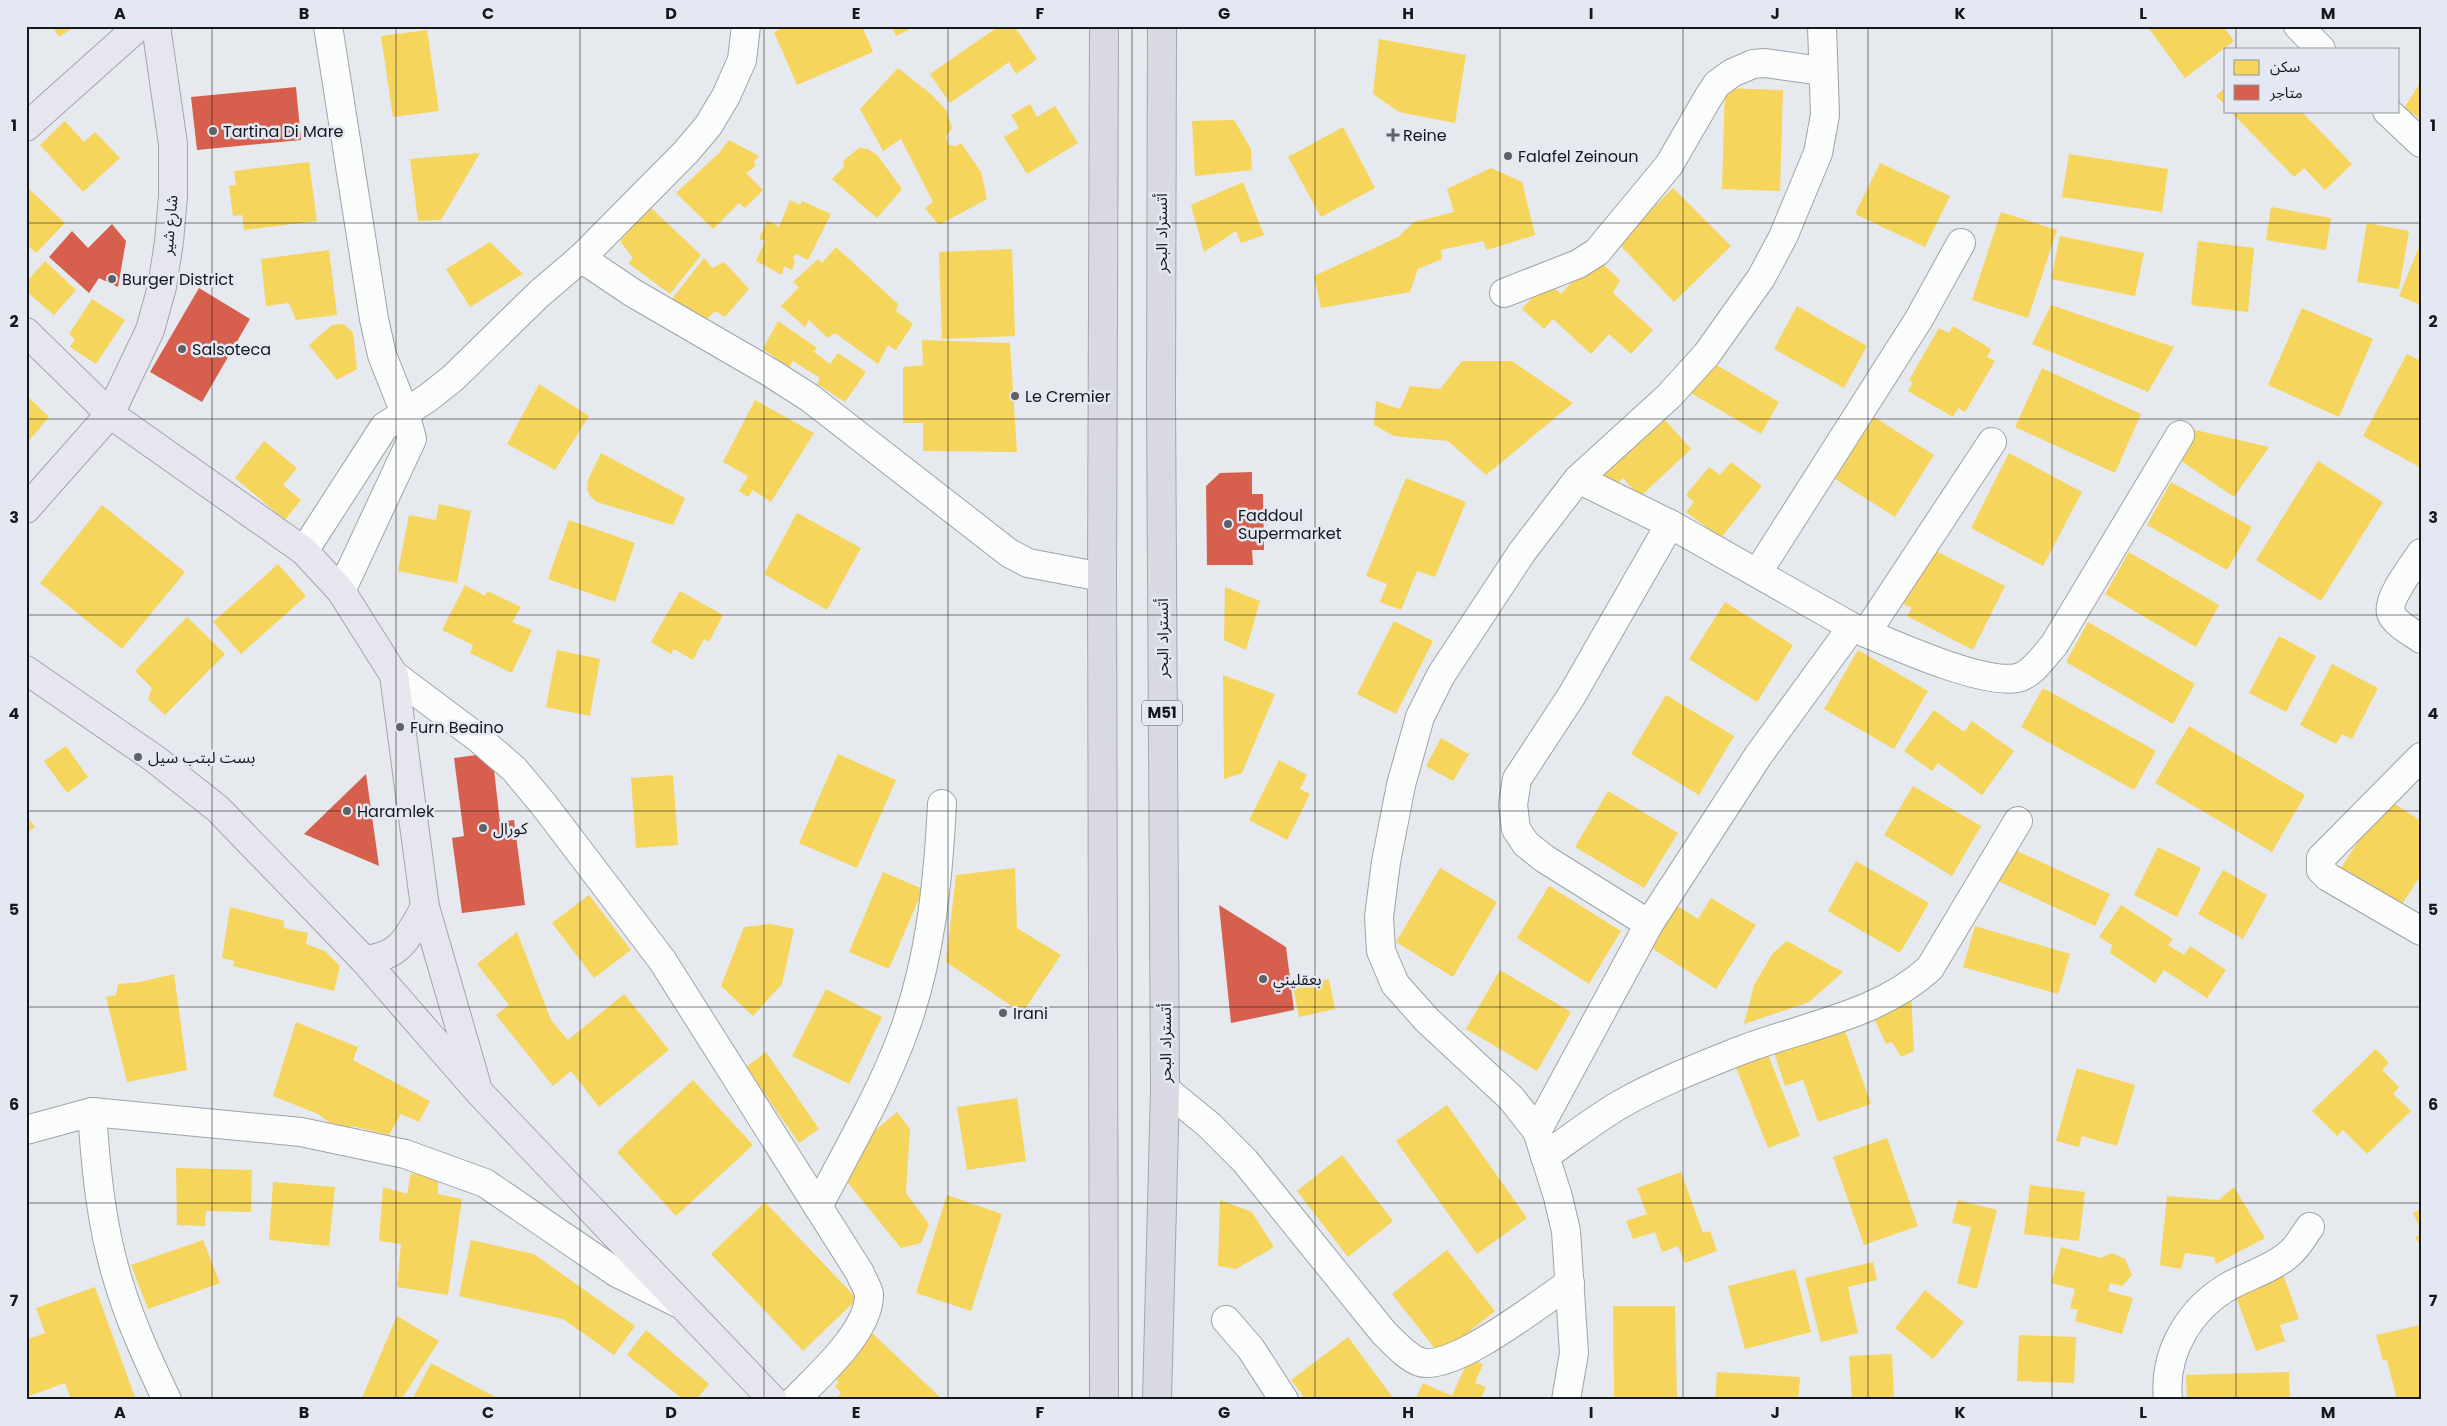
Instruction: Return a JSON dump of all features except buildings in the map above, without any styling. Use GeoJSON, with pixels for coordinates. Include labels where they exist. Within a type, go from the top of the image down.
{"type":"FeatureCollection","features":[{"type":"Feature","properties":{"kind":"highway"},"geometry":{"type":"LineString","coordinates":[[1104,26],[1102,577],[1104,1400]]}},
{"type":"Feature","properties":{"kind":"highway","name":"أتستراد البحر"},"geometry":{"type":"LineString","coordinates":[[1157,1400],[1165,1089],[1161,408],[1162,26]]}},
{"type":"Feature","properties":{"kind":"main road"},"geometry":{"type":"LineString","coordinates":[[26,127],[139,26]]}},
{"type":"Feature","properties":{"kind":"main road","name":"شارع شير"},"geometry":{"type":"LineString","coordinates":[[26,509],[110,414],[150,330],[162,287],[169,242],[173,196],[173,144],[156,26]]}},
{"type":"Feature","properties":{"kind":"main road"},"geometry":{"type":"LineString","coordinates":[[26,332],[110,414],[304,551],[341,590],[394,675],[425,907],[479,1092]]}},
{"type":"Feature","properties":{"kind":"main road"},"geometry":{"type":"LineString","coordinates":[[26,670],[155,759],[218,809],[364,960],[479,1092],[773,1400]]}},
{"type":"Feature","properties":{"kind":"main road"},"geometry":{"type":"LineString","coordinates":[[364,960],[380,959],[397,950],[408,936],[425,907]]}},
{"type":"Feature","properties":{"kind":"street"},"geometry":{"type":"LineString","coordinates":[[328,26],[374,318],[382,355],[405,413],[412,439],[341,590]]}},
{"type":"Feature","properties":{"kind":"street"},"geometry":{"type":"LineString","coordinates":[[304,551],[384,427],[453,378],[539,294],[581,258],[673,165],[708,126],[726,96],[742,60],[746,26]]}},
{"type":"Feature","properties":{"kind":"street"},"geometry":{"type":"LineString","coordinates":[[1566,1400],[1574,1353],[1566,1231],[1541,1144],[1511,1098],[1428,1020],[1395,984],[1382,951],[1380,917],[1386,862],[1401,785],[1420,717],[1441,675],[1522,552],[1578,479],[1676,389],[1707,354],[1761,278],[1783,237],[1818,153],[1825,115],[1822,71],[1822,26]]}},
{"type":"Feature","properties":{"kind":"street"},"geometry":{"type":"LineString","coordinates":[[2298,26],[2320,48]]}},
{"type":"Feature","properties":{"kind":"street"},"geometry":{"type":"LineString","coordinates":[[1504,293],[1578,264],[1596,252],[1668,165],[1709,96],[1718,84],[1732,73],[1747,66],[1765,63],[1822,71]]}},
{"type":"Feature","properties":{"kind":"street"},"geometry":{"type":"LineString","coordinates":[[2388,112],[2421,143]]}},
{"type":"Feature","properties":{"kind":"street"},"geometry":{"type":"LineString","coordinates":[[1758,572],[1919,319],[1961,243]]}},
{"type":"Feature","properties":{"kind":"street"},"geometry":{"type":"LineString","coordinates":[[581,258],[633,293],[771,373],[810,398],[1009,553],[1028,563],[1102,577]]}},
{"type":"Feature","properties":{"kind":"street"},"geometry":{"type":"LineString","coordinates":[[1578,479],[1670,524],[1859,630],[1961,669],[1994,679],[2019,678],[2036,666],[2054,645],[2180,435]]}},
{"type":"Feature","properties":{"kind":"street"},"geometry":{"type":"LineString","coordinates":[[1541,1144],[1649,924],[1758,756],[1859,630],[1992,442]]}},
{"type":"Feature","properties":{"kind":"street"},"geometry":{"type":"LineString","coordinates":[[1649,924],[1545,859],[1526,844],[1516,829],[1513,805],[1517,779],[1572,695],[1670,524]]}},
{"type":"Feature","properties":{"kind":"street"},"geometry":{"type":"LineString","coordinates":[[2421,553],[2392,601],[2391,612],[2397,621],[2421,639]]}},
{"type":"Feature","properties":{"kind":"street"},"geometry":{"type":"LineString","coordinates":[[394,675],[485,744],[514,769],[544,805],[662,960],[860,1273],[869,1293],[863,1319],[846,1347],[795,1400]]}},
{"type":"Feature","properties":{"kind":"street"},"geometry":{"type":"LineString","coordinates":[[2421,757],[2321,858],[2321,870],[2328,877],[2421,931]]}},
{"type":"Feature","properties":{"kind":"street"},"geometry":{"type":"LineString","coordinates":[[818,1207],[888,1070],[901,1038],[924,966],[935,893],[942,804]]}},
{"type":"Feature","properties":{"kind":"street"},"geometry":{"type":"LineString","coordinates":[[1541,1144],[1662,1083],[1742,1050],[1867,1007],[1913,984],[1930,968],[2018,821]]}},
{"type":"Feature","properties":{"kind":"street"},"geometry":{"type":"LineString","coordinates":[[1165,1089],[1208,1125],[1245,1161],[1384,1333],[1406,1354],[1421,1362],[1440,1363],[1466,1352],[1570,1283]]}},
{"type":"Feature","properties":{"kind":"street"},"geometry":{"type":"LineString","coordinates":[[92,1112],[96,1172],[106,1231],[121,1289],[142,1346],[167,1400]]}},
{"type":"Feature","properties":{"kind":"street"},"geometry":{"type":"LineString","coordinates":[[26,1130],[92,1112],[301,1132],[405,1154],[485,1184],[617,1273],[685,1306]]}},
{"type":"Feature","properties":{"kind":"street"},"geometry":{"type":"LineString","coordinates":[[2168,1400],[2169,1371],[2174,1348],[2186,1325],[2215,1295],[2288,1256],[2310,1227]]}},
{"type":"Feature","properties":{"kind":"street"},"geometry":{"type":"LineString","coordinates":[[1226,1320],[1251,1349],[1284,1400]]}},
{"type":"Feature","properties":{"kind":"place","name":"Tartina Di Mare"},"geometry":{"type":"Point","coordinates":[213,131]}},
{"type":"Feature","properties":{"kind":"place","name":"Reine"},"geometry":{"type":"Point","coordinates":[1393,135]}},
{"type":"Feature","properties":{"kind":"place","name":"Falafel Zeinoun"},"geometry":{"type":"Point","coordinates":[1508,156]}},
{"type":"Feature","properties":{"kind":"place","name":"Burger District"},"geometry":{"type":"Point","coordinates":[112,279]}},
{"type":"Feature","properties":{"kind":"place","name":"Salsoteca"},"geometry":{"type":"Point","coordinates":[182,349]}},
{"type":"Feature","properties":{"kind":"place","name":"Le Cremier"},"geometry":{"type":"Point","coordinates":[1015,396]}},
{"type":"Feature","properties":{"kind":"place","name":"Faddoul Supermarket"},"geometry":{"type":"Point","coordinates":[1228,524]}},
{"type":"Feature","properties":{"kind":"place","name":"Furn Beaino"},"geometry":{"type":"Point","coordinates":[400,727]}},
{"type":"Feature","properties":{"kind":"place","name":"بست لبتب سيل"},"geometry":{"type":"Point","coordinates":[138,757]}},
{"type":"Feature","properties":{"kind":"place","name":"Haramlek"},"geometry":{"type":"Point","coordinates":[347,811]}},
{"type":"Feature","properties":{"kind":"place","name":"كورال"},"geometry":{"type":"Point","coordinates":[483,828]}},
{"type":"Feature","properties":{"kind":"place","name":"بعقليني"},"geometry":{"type":"Point","coordinates":[1263,979]}},
{"type":"Feature","properties":{"kind":"place","name":"Irani"},"geometry":{"type":"Point","coordinates":[1003,1013]}}]}
